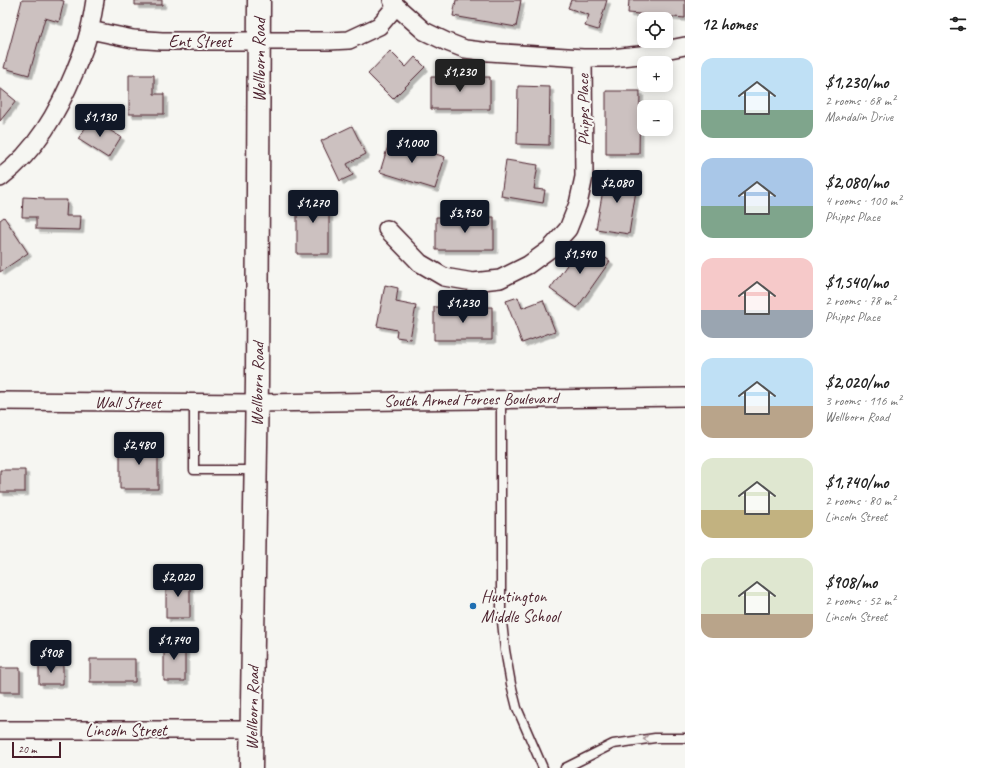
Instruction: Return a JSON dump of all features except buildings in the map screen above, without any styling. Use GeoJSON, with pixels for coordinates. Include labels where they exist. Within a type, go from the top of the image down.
{"type":"FeatureCollection","features":[{"type":"Feature","properties":{"kind":"street"},"geometry":{"type":"LineString","coordinates":[[0,178],[23,158],[52,120],[64,98],[87,41],[96,0]]}},
{"type":"Feature","properties":{"kind":"street","name":"Wellborn Road"},"geometry":{"type":"LineString","coordinates":[[251,768],[257,403],[259,0]]}},
{"type":"Feature","properties":{"kind":"street"},"geometry":{"type":"LineString","coordinates":[[394,3],[424,31],[446,42],[465,49],[583,58],[611,58],[633,56],[685,46]]}},
{"type":"Feature","properties":{"kind":"street","name":"Ent Street"},"geometry":{"type":"LineString","coordinates":[[90,30],[133,39],[162,41],[349,40],[379,26],[394,3]]}},
{"type":"Feature","properties":{"kind":"street","name":"Phipps Place"},"geometry":{"type":"LineString","coordinates":[[387,228],[420,263],[444,277],[473,282],[500,278],[528,265],[550,249],[568,228],[578,204],[584,177],[583,58]]}},
{"type":"Feature","properties":{"kind":"street","name":"South Armed Forces Boulevard"},"geometry":{"type":"LineString","coordinates":[[257,403],[685,397]]}},
{"type":"Feature","properties":{"kind":"street","name":"Wall Street"},"geometry":{"type":"LineString","coordinates":[[0,401],[257,403]]}},
{"type":"Feature","properties":{"kind":"street","name":"Lincoln Street"},"geometry":{"type":"LineString","coordinates":[[0,730],[251,730]]}},
{"type":"Feature","properties":{"kind":"lane"},"geometry":{"type":"LineString","coordinates":[[501,399],[501,612],[505,650],[517,708],[543,768]]}},
{"type":"Feature","properties":{"kind":"lane"},"geometry":{"type":"LineString","coordinates":[[194,403],[194,470],[256,470]]}},
{"type":"Feature","properties":{"kind":"lane"},"geometry":{"type":"LineString","coordinates":[[566,768],[613,744],[655,738],[685,738]]}},
{"type":"Feature","properties":{"kind":"place","name":"Huntington Middle School"},"geometry":{"type":"Point","coordinates":[473,606]}}]}
